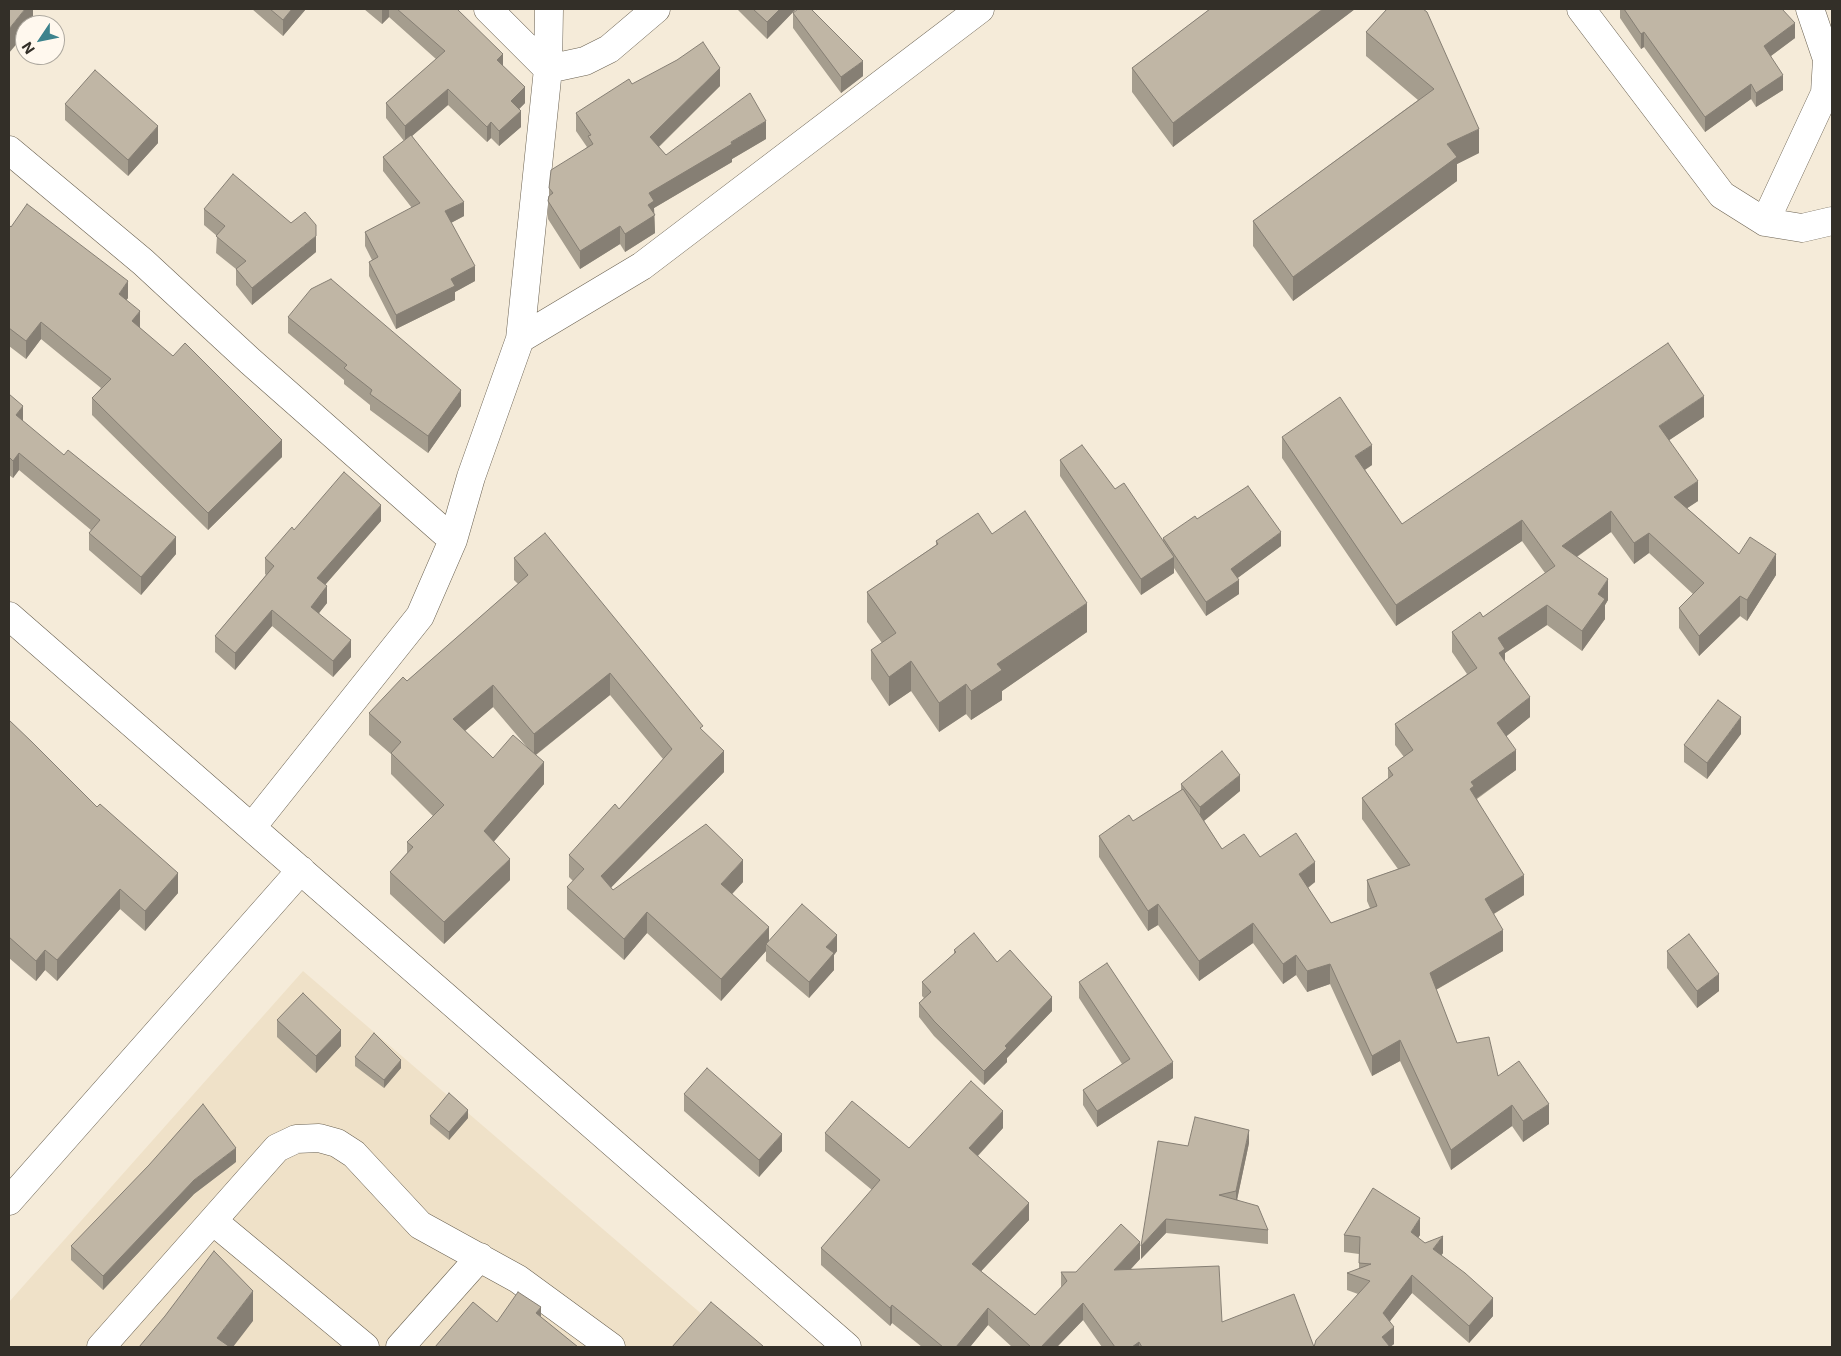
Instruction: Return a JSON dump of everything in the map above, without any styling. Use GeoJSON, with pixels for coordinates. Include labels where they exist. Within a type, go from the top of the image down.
{"type":"FeatureCollection","features":[{"type":"Feature","properties":{"kind":"street"},"geometry":{"type":"LineString","coordinates":[[488,9],[548,69]]}},
{"type":"Feature","properties":{"kind":"street"},"geometry":{"type":"LineString","coordinates":[[252,828],[420,616],[452,540],[471,477],[520,339],[548,69],[549,9]]}},
{"type":"Feature","properties":{"kind":"street"},"geometry":{"type":"LineString","coordinates":[[548,69],[585,61],[609,49],[656,9]]}},
{"type":"Feature","properties":{"kind":"street"},"geometry":{"type":"LineString","coordinates":[[520,339],[642,266],[980,9]]}},
{"type":"Feature","properties":{"kind":"street"},"geometry":{"type":"LineString","coordinates":[[1581,9],[1722,195],[1765,222],[1802,228],[1832,221]]}},
{"type":"Feature","properties":{"kind":"street"},"geometry":{"type":"LineString","coordinates":[[1765,222],[1825,93],[1827,59],[1810,9]]}},
{"type":"Feature","properties":{"kind":"street"},"geometry":{"type":"LineString","coordinates":[[9,150],[143,262],[250,361],[452,540]]}},
{"type":"Feature","properties":{"kind":"street"},"geometry":{"type":"LineString","coordinates":[[9,616],[301,870],[835,1343]]}},
{"type":"Feature","properties":{"kind":"street"},"geometry":{"type":"LineString","coordinates":[[9,1202],[301,870]]}},
{"type":"Feature","properties":{"kind":"street"},"geometry":{"type":"LineString","coordinates":[[101,1347],[277,1148],[296,1140],[319,1138],[337,1143],[354,1154],[420,1225],[480,1256],[518,1279],[611,1347]]}},
{"type":"Feature","properties":{"kind":"street"},"geometry":{"type":"LineString","coordinates":[[213,1220],[364,1347]]}},
{"type":"Feature","properties":{"kind":"street"},"geometry":{"type":"LineString","coordinates":[[400,1347],[480,1256]]}},
{"type":"Feature","properties":{"kind":"shaded area"},"geometry":{"type":"Polygon","coordinates":[[[303,971],[740,1347],[9,1347],[9,1302],[303,971]]]}},
{"type":"Feature","properties":{"kind":"building"},"geometry":{"type":"Polygon","coordinates":[[[9,9],[25,9],[20,15],[15,15],[15,22],[9,29],[9,9]]]}},
{"type":"Feature","properties":{"kind":"building"},"geometry":{"type":"Polygon","coordinates":[[[270,9],[292,9],[283,20],[270,9]]]}},
{"type":"Feature","properties":{"kind":"building"},"geometry":{"type":"Polygon","coordinates":[[[397,9],[457,9],[503,54],[497,60],[525,87],[511,101],[521,111],[499,131],[491,122],[487,127],[448,89],[405,126],[386,103],[445,51],[397,9]]]}},
{"type":"Feature","properties":{"kind":"building"},"geometry":{"type":"Polygon","coordinates":[[[753,9],[780,9],[767,22],[753,9]]]}},
{"type":"Feature","properties":{"kind":"building"},"geometry":{"type":"Polygon","coordinates":[[[798,9],[811,9],[863,61],[841,77],[793,13],[798,9]]]}},
{"type":"Feature","properties":{"kind":"building"},"geometry":{"type":"Polygon","coordinates":[[[1210,9],[1323,9],[1173,123],[1132,68],[1210,9]]]}},
{"type":"Feature","properties":{"kind":"building"},"geometry":{"type":"Polygon","coordinates":[[[1387,9],[1423,9],[1427,12],[1479,129],[1447,144],[1457,157],[1293,277],[1253,221],[1434,89],[1366,32],[1387,9]]]}},
{"type":"Feature","properties":{"kind":"building"},"geometry":{"type":"Polygon","coordinates":[[[1624,9],[1782,9],[1795,23],[1764,46],[1783,75],[1756,93],[1751,84],[1705,117],[1644,32],[1641,34],[1624,9]]]}},
{"type":"Feature","properties":{"kind":"building"},"geometry":{"type":"Polygon","coordinates":[[[703,42],[720,68],[650,137],[666,155],[750,93],[766,121],[731,142],[732,144],[649,193],[654,201],[648,205],[655,215],[625,234],[620,226],[580,251],[548,201],[549,196],[553,193],[549,188],[551,170],[593,144],[588,136],[591,135],[576,113],[629,79],[632,84],[677,60],[703,42]]]}},
{"type":"Feature","properties":{"kind":"building"},"geometry":{"type":"Polygon","coordinates":[[[95,70],[158,126],[128,160],[65,104],[95,70]]]}},
{"type":"Feature","properties":{"kind":"building"},"geometry":{"type":"Polygon","coordinates":[[[411,135],[464,202],[445,211],[475,266],[451,279],[455,286],[396,315],[369,262],[378,257],[365,232],[420,203],[383,157],[411,135]]]}},
{"type":"Feature","properties":{"kind":"building"},"geometry":{"type":"Polygon","coordinates":[[[233,174],[291,223],[305,212],[316,225],[316,236],[252,288],[236,269],[246,261],[216,236],[225,226],[204,209],[233,174]]]}},
{"type":"Feature","properties":{"kind":"building"},"geometry":{"type":"Polygon","coordinates":[[[27,204],[128,281],[119,294],[140,311],[132,321],[173,356],[185,343],[282,440],[208,513],[92,398],[111,379],[41,322],[26,341],[9,328],[9,225],[11,227],[27,204]]]}},
{"type":"Feature","properties":{"kind":"building"},"geometry":{"type":"Polygon","coordinates":[[[331,279],[461,390],[428,436],[370,394],[372,390],[344,368],[347,365],[288,317],[311,289],[331,279]]]}},
{"type":"Feature","properties":{"kind":"building"},"geometry":{"type":"Polygon","coordinates":[[[1668,343],[1704,396],[1659,426],[1698,481],[1674,497],[1739,554],[1750,537],[1776,554],[1747,600],[1740,596],[1699,636],[1679,608],[1704,583],[1649,533],[1634,543],[1611,511],[1562,546],[1608,579],[1598,594],[1605,599],[1582,631],[1547,605],[1498,638],[1505,649],[1499,653],[1530,697],[1497,723],[1516,750],[1471,782],[1474,786],[1470,789],[1524,875],[1485,899],[1503,930],[1430,973],[1457,1043],[1489,1037],[1498,1076],[1519,1061],[1549,1104],[1523,1121],[1512,1105],[1451,1150],[1400,1040],[1372,1056],[1330,964],[1307,971],[1296,955],[1283,964],[1253,923],[1199,961],[1158,904],[1148,911],[1099,836],[1129,815],[1133,821],[1183,789],[1222,849],[1244,834],[1260,857],[1296,833],[1315,862],[1299,874],[1331,923],[1377,906],[1367,880],[1410,865],[1362,798],[1393,775],[1388,768],[1413,750],[1395,724],[1477,668],[1452,632],[1480,612],[1483,617],[1555,566],[1522,520],[1396,605],[1282,437],[1340,397],[1372,445],[1355,456],[1402,524],[1668,343]]]}},
{"type":"Feature","properties":{"kind":"building"},"geometry":{"type":"Polygon","coordinates":[[[9,394],[23,406],[16,415],[64,455],[68,450],[176,537],[141,577],[89,533],[100,520],[19,453],[13,461],[9,457],[9,394]]]}},
{"type":"Feature","properties":{"kind":"building"},"geometry":{"type":"Polygon","coordinates":[[[1082,445],[1115,489],[1124,483],[1174,557],[1141,579],[1060,460],[1082,445]]]}},
{"type":"Feature","properties":{"kind":"building"},"geometry":{"type":"Polygon","coordinates":[[[344,472],[381,505],[317,578],[327,586],[311,607],[351,640],[333,661],[272,610],[235,653],[215,636],[274,566],[265,558],[292,527],[294,530],[344,472]]]}},
{"type":"Feature","properties":{"kind":"building"},"geometry":{"type":"Polygon","coordinates":[[[1248,486],[1281,532],[1231,569],[1239,580],[1206,602],[1163,538],[1195,516],[1197,519],[1248,486]]]}},
{"type":"Feature","properties":{"kind":"building"},"geometry":{"type":"Polygon","coordinates":[[[1025,511],[1087,603],[997,664],[1002,670],[971,691],[966,684],[939,703],[911,661],[889,677],[871,650],[896,633],[867,592],[938,544],[936,541],[978,513],[992,534],[1025,511]]]}},
{"type":"Feature","properties":{"kind":"building"},"geometry":{"type":"Polygon","coordinates":[[[545,533],[703,726],[700,728],[724,751],[601,876],[613,890],[706,824],[743,860],[721,884],[769,927],[721,979],[647,912],[624,939],[567,887],[584,869],[569,855],[615,804],[619,809],[672,749],[610,673],[534,734],[493,685],[453,719],[493,758],[513,735],[544,762],[484,831],[510,859],[444,922],[390,872],[413,847],[407,842],[444,805],[391,753],[401,742],[369,713],[403,677],[407,681],[528,575],[514,558],[545,533]]]}},
{"type":"Feature","properties":{"kind":"building"},"geometry":{"type":"Polygon","coordinates":[[[1718,700],[1741,717],[1707,763],[1684,745],[1718,700]]]}},
{"type":"Feature","properties":{"kind":"building"},"geometry":{"type":"Polygon","coordinates":[[[9,720],[97,807],[100,804],[178,873],[145,911],[120,889],[57,960],[45,950],[36,961],[9,937],[9,720]]]}},
{"type":"Feature","properties":{"kind":"building"},"geometry":{"type":"Polygon","coordinates":[[[1222,751],[1240,775],[1200,807],[1181,784],[1222,751]]]}},
{"type":"Feature","properties":{"kind":"building"},"geometry":{"type":"Polygon","coordinates":[[[802,904],[837,935],[826,947],[834,953],[809,982],[766,944],[802,904]]]}},
{"type":"Feature","properties":{"kind":"building"},"geometry":{"type":"Polygon","coordinates":[[[974,933],[997,962],[1010,950],[1052,997],[984,1071],[934,1021],[919,1003],[931,992],[922,982],[974,933]]]}},
{"type":"Feature","properties":{"kind":"building"},"geometry":{"type":"Polygon","coordinates":[[[1689,934],[1719,974],[1697,991],[1667,951],[1689,934]]]}},
{"type":"Feature","properties":{"kind":"building"},"geometry":{"type":"Polygon","coordinates":[[[1107,963],[1173,1062],[1097,1111],[1083,1090],[1130,1059],[1079,982],[1107,963]]]}},
{"type":"Feature","properties":{"kind":"building"},"geometry":{"type":"Polygon","coordinates":[[[303,993],[341,1030],[316,1056],[277,1020],[303,993]]]}},
{"type":"Feature","properties":{"kind":"building"},"geometry":{"type":"Polygon","coordinates":[[[374,1033],[401,1060],[384,1080],[355,1057],[374,1033]]]}},
{"type":"Feature","properties":{"kind":"building"},"geometry":{"type":"Polygon","coordinates":[[[707,1068],[782,1134],[759,1160],[684,1094],[707,1068]]]}},
{"type":"Feature","properties":{"kind":"building"},"geometry":{"type":"Polygon","coordinates":[[[971,1081],[1003,1111],[969,1148],[1029,1203],[972,1264],[1035,1315],[1067,1281],[1061,1272],[1076,1272],[1121,1224],[1140,1242],[1114,1270],[1219,1266],[1222,1322],[1294,1294],[1314,1347],[1142,1347],[1139,1342],[1132,1347],[1115,1347],[1083,1303],[1041,1347],[1031,1347],[988,1308],[956,1347],[943,1347],[892,1305],[890,1308],[821,1248],[880,1180],[825,1133],[852,1101],[909,1148],[971,1081]]]}},
{"type":"Feature","properties":{"kind":"building"},"geometry":{"type":"Polygon","coordinates":[[[449,1093],[468,1110],[449,1132],[430,1116],[449,1093]]]}},
{"type":"Feature","properties":{"kind":"building"},"geometry":{"type":"Polygon","coordinates":[[[203,1104],[236,1148],[194,1180],[103,1276],[71,1246],[149,1165],[203,1104]]]}},
{"type":"Feature","properties":{"kind":"building"},"geometry":{"type":"Polygon","coordinates":[[[1195,1117],[1249,1130],[1236,1191],[1219,1195],[1258,1206],[1268,1230],[1166,1219],[1141,1246],[1158,1141],[1188,1146],[1195,1117]]]}},
{"type":"Feature","properties":{"kind":"building"},"geometry":{"type":"Polygon","coordinates":[[[1373,1188],[1420,1218],[1411,1232],[1425,1243],[1443,1236],[1433,1249],[1465,1273],[1493,1298],[1469,1326],[1412,1275],[1383,1313],[1394,1327],[1382,1337],[1390,1347],[1314,1347],[1316,1340],[1370,1281],[1347,1273],[1371,1264],[1359,1263],[1360,1237],[1344,1235],[1373,1188]]]}},
{"type":"Feature","properties":{"kind":"building"},"geometry":{"type":"Polygon","coordinates":[[[214,1251],[253,1291],[217,1338],[230,1347],[139,1347],[165,1316],[214,1251]]]}},
{"type":"Feature","properties":{"kind":"building"},"geometry":{"type":"Polygon","coordinates":[[[518,1292],[541,1307],[536,1313],[578,1347],[435,1347],[473,1302],[497,1322],[518,1292]]]}},
{"type":"Feature","properties":{"kind":"building"},"geometry":{"type":"Polygon","coordinates":[[[711,1302],[763,1346],[672,1347],[711,1302]]]}}]}
